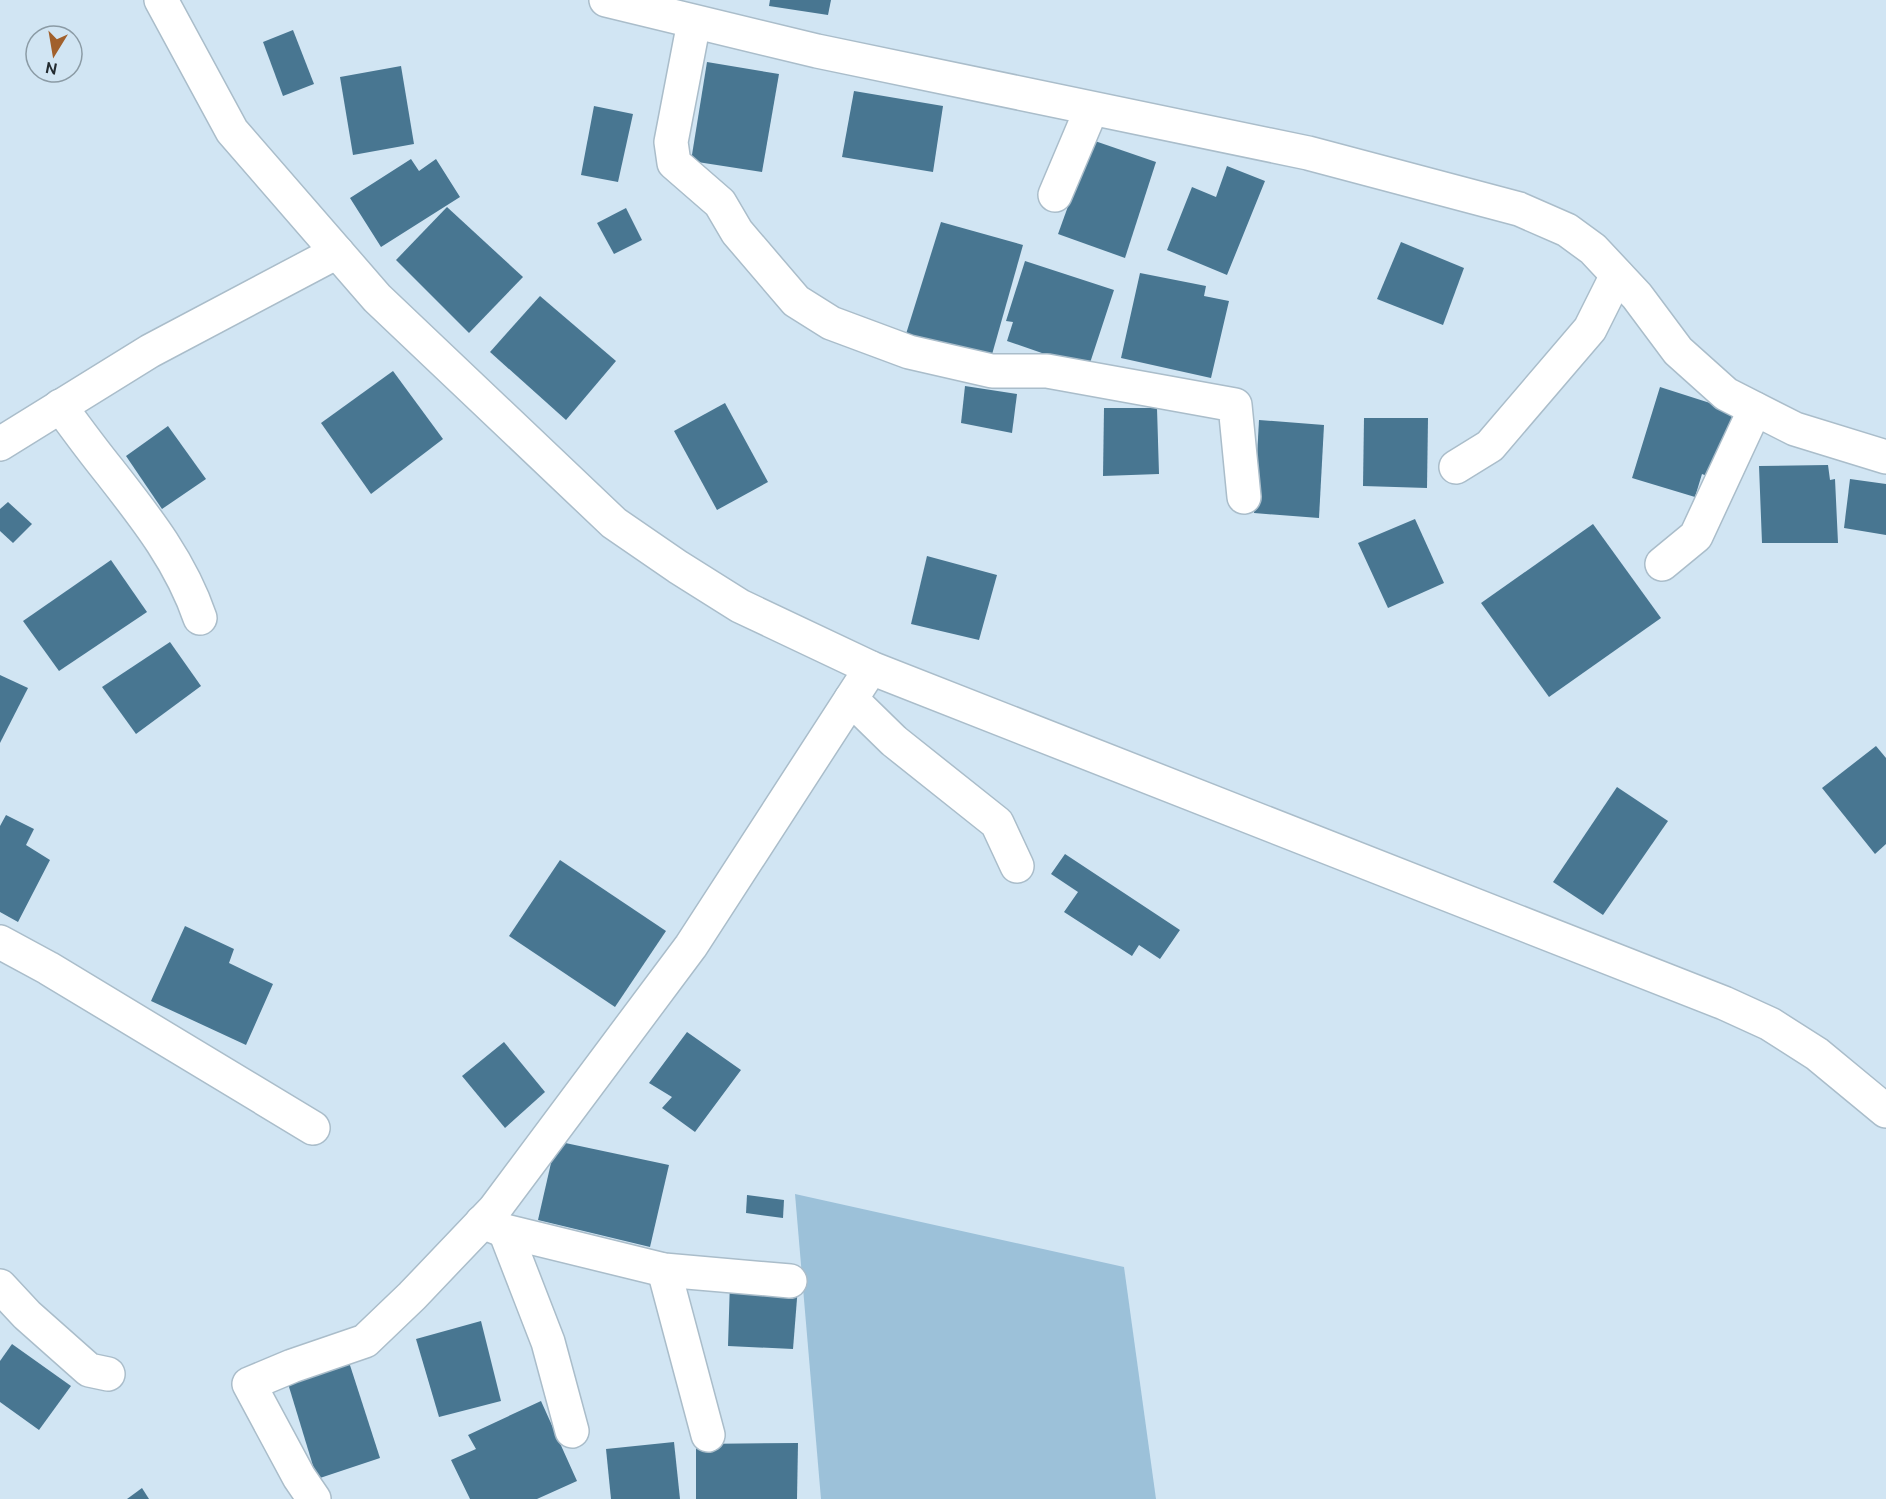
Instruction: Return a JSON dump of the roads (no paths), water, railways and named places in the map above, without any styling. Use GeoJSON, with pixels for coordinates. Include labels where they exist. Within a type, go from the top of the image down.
{"type":"FeatureCollection","features":[{"type":"Feature","properties":{"kind":"street"},"geometry":{"type":"LineString","coordinates":[[161,0],[232,131],[377,298],[614,523],[678,567],[740,606],[871,668],[1724,1003],[1770,1024],[1817,1054],[1886,1111]]}},
{"type":"Feature","properties":{"kind":"street"},"geometry":{"type":"LineString","coordinates":[[606,0],[828,54],[1308,153],[1519,209],[1567,230],[1593,249],[1637,296],[1678,351],[1726,394],[1795,429],[1886,457]]}},
{"type":"Feature","properties":{"kind":"street"},"geometry":{"type":"LineString","coordinates":[[694,22],[671,142],[674,163],[720,203],[737,232],[796,301],[831,323],[909,352],[992,371],[1047,371],[1235,405],[1244,497]]}},
{"type":"Feature","properties":{"kind":"street"},"geometry":{"type":"LineString","coordinates":[[1055,195],[1092,110]]}},
{"type":"Feature","properties":{"kind":"street"},"geometry":{"type":"LineString","coordinates":[[0,444],[150,351],[337,252]]}},
{"type":"Feature","properties":{"kind":"street"},"geometry":{"type":"LineString","coordinates":[[1456,467],[1490,446],[1590,329],[1617,274]]}},
{"type":"Feature","properties":{"kind":"street"},"geometry":{"type":"LineString","coordinates":[[60,405],[151,524],[175,560],[191,590],[200,618]]}},
{"type":"Feature","properties":{"kind":"street"},"geometry":{"type":"LineString","coordinates":[[1662,564],[1696,536],[1755,409]]}},
{"type":"Feature","properties":{"kind":"street"},"geometry":{"type":"LineString","coordinates":[[572,1431],[548,1342],[494,1226],[494,1210],[691,946],[871,668]]}},
{"type":"Feature","properties":{"kind":"street"},"geometry":{"type":"LineString","coordinates":[[851,699],[894,741],[997,823],[1017,866]]}},
{"type":"Feature","properties":{"kind":"street"},"geometry":{"type":"LineString","coordinates":[[0,942],[48,968],[313,1128]]}},
{"type":"Feature","properties":{"kind":"street"},"geometry":{"type":"LineString","coordinates":[[494,1226],[664,1270],[790,1281]]}},
{"type":"Feature","properties":{"kind":"street"},"geometry":{"type":"LineString","coordinates":[[314,1499],[299,1477],[249,1384],[292,1366],[364,1341],[412,1296],[494,1226]]}},
{"type":"Feature","properties":{"kind":"street"},"geometry":{"type":"LineString","coordinates":[[664,1270],[708,1435]]}},
{"type":"Feature","properties":{"kind":"street"},"geometry":{"type":"LineString","coordinates":[[0,1286],[27,1315],[89,1370],[108,1374]]}}]}
